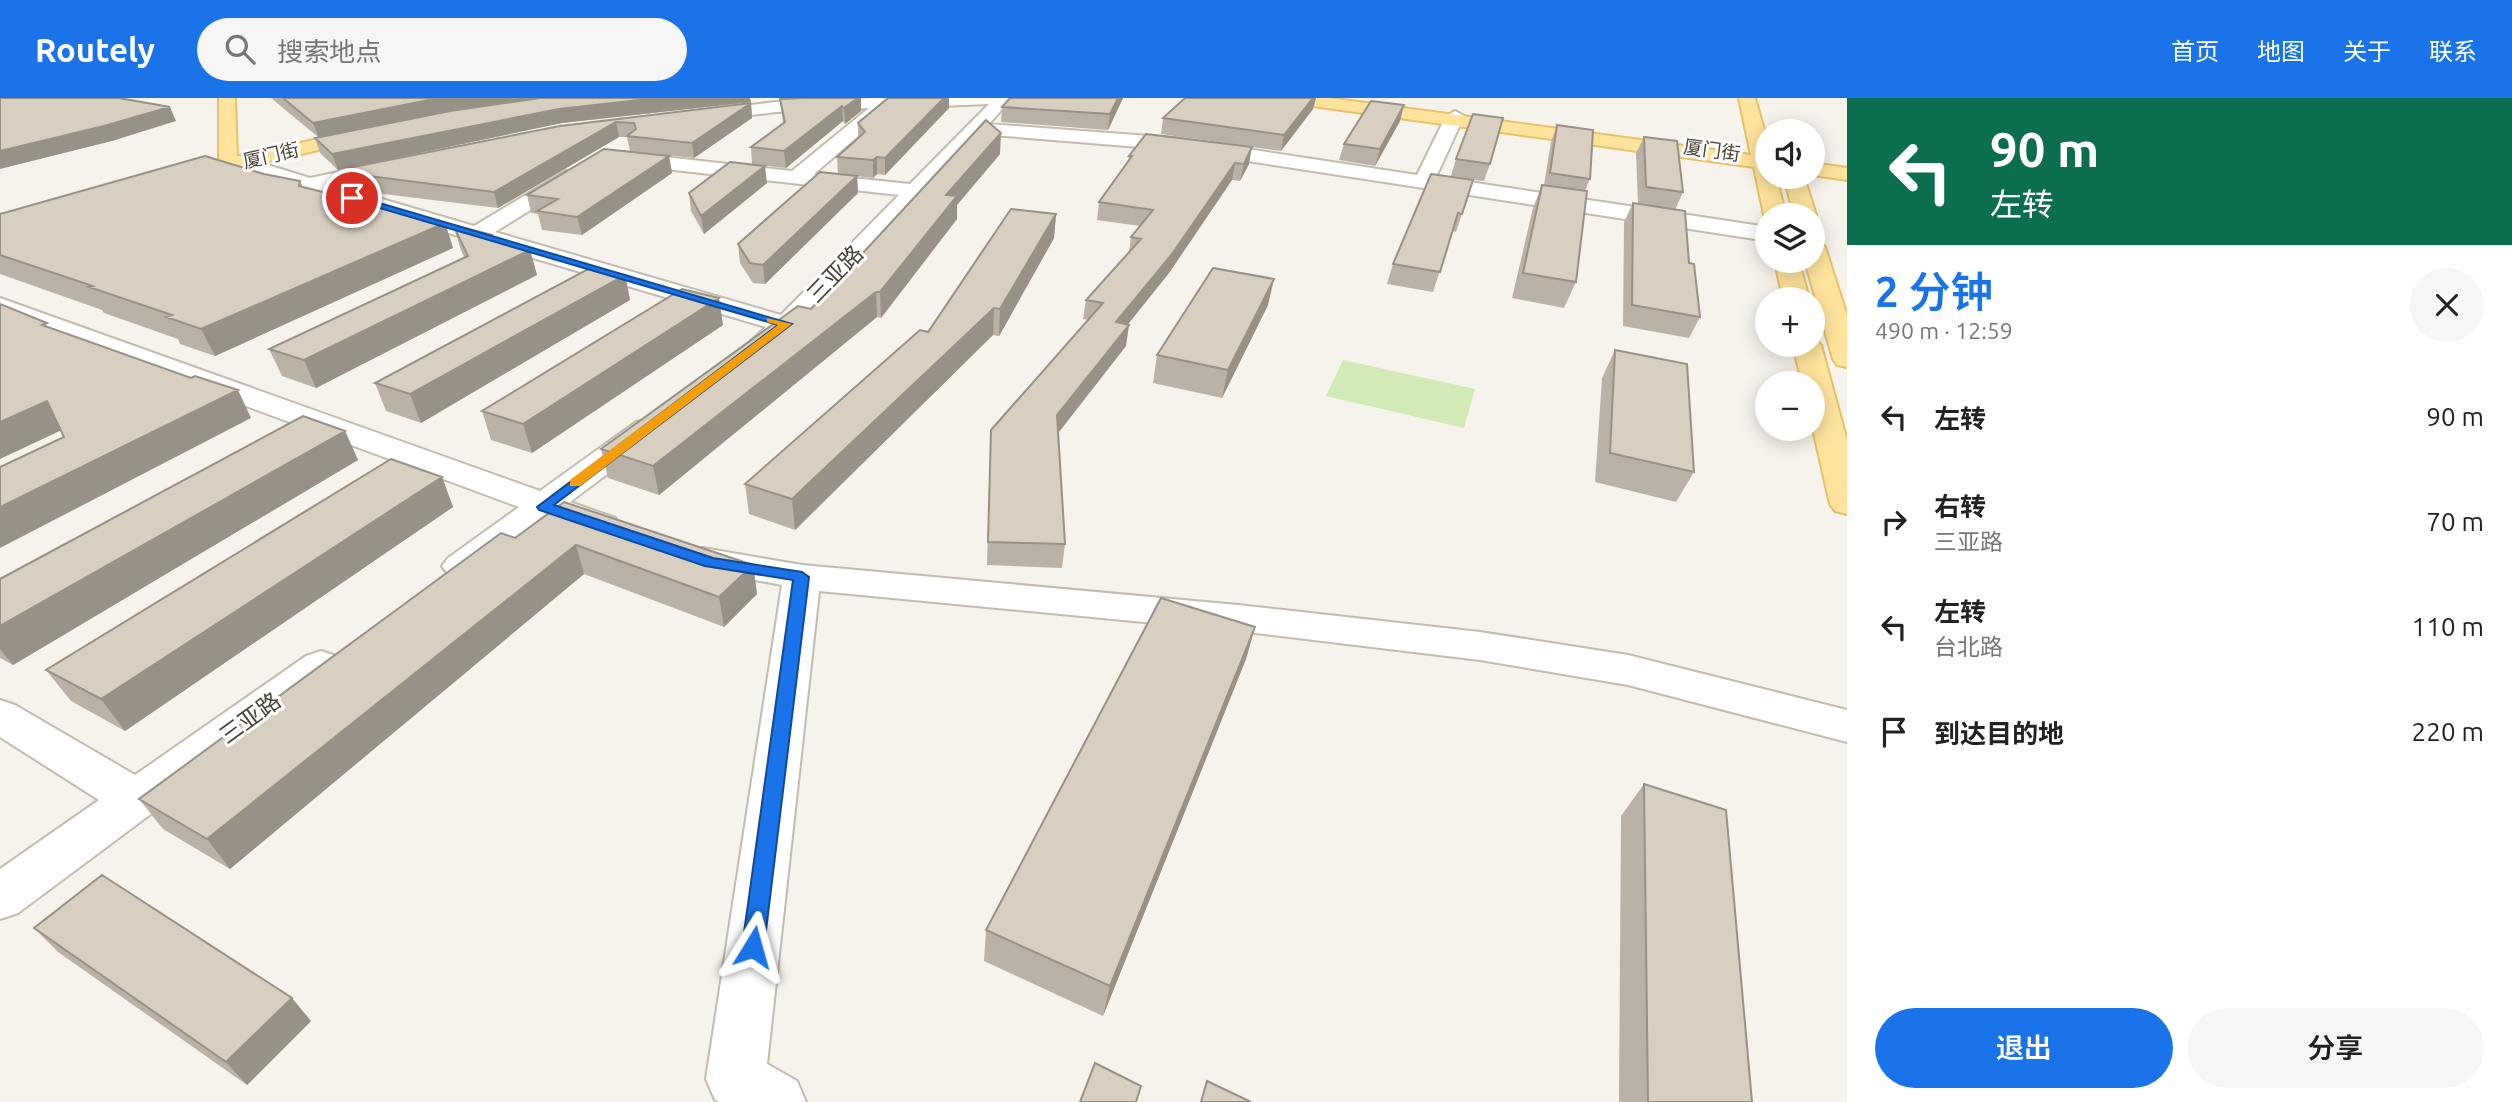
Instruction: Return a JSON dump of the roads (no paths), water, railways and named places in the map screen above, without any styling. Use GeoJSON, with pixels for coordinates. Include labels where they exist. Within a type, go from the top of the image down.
{"type":"FeatureCollection","features":[{"type":"Feature","properties":{"kind":"main road"},"geometry":{"type":"LineString","coordinates":[[227,98],[238,160]]}},
{"type":"Feature","properties":{"kind":"main road"},"geometry":{"type":"LineString","coordinates":[[238,160],[241,98]]}},
{"type":"Feature","properties":{"kind":"main road","name":"厦门街"},"geometry":{"type":"LineString","coordinates":[[1291,98],[1755,159]]}},
{"type":"Feature","properties":{"kind":"main road","name":"厦门街"},"geometry":{"type":"LineString","coordinates":[[1324,98],[1454,118]]}},
{"type":"Feature","properties":{"kind":"main road"},"geometry":{"type":"LineString","coordinates":[[1747,98],[1755,126]]}},
{"type":"Feature","properties":{"kind":"main road","name":"厦门街"},"geometry":{"type":"LineString","coordinates":[[160,181],[238,160],[384,128]]}},
{"type":"Feature","properties":{"kind":"main road"},"geometry":{"type":"LineString","coordinates":[[1825,168],[1847,171]]}},
{"type":"Feature","properties":{"kind":"main road"},"geometry":{"type":"LineString","coordinates":[[1821,273],[1847,359]]}},
{"type":"Feature","properties":{"kind":"main road"},"geometry":{"type":"LineString","coordinates":[[1810,357],[1847,504]]}},
{"type":"Feature","properties":{"kind":"street"},"geometry":{"type":"LineString","coordinates":[[679,118],[776,107],[1003,98]]}},
{"type":"Feature","properties":{"kind":"street","name":"三亚路"},"geometry":{"type":"LineString","coordinates":[[742,358],[786,324],[1003,98]]}},
{"type":"Feature","properties":{"kind":"street"},"geometry":{"type":"LineString","coordinates":[[796,178],[886,103]]}},
{"type":"Feature","properties":{"kind":"street"},"geometry":{"type":"LineString","coordinates":[[1424,181],[1454,118]]}},
{"type":"Feature","properties":{"kind":"street"},"geometry":{"type":"LineString","coordinates":[[976,128],[1176,144],[1755,232]]}},
{"type":"Feature","properties":{"kind":"street"},"geometry":{"type":"LineString","coordinates":[[635,138],[604,157],[915,191]]}},
{"type":"Feature","properties":{"kind":"street"},"geometry":{"type":"LineString","coordinates":[[238,160],[307,185],[786,324]]}},
{"type":"Feature","properties":{"kind":"street"},"geometry":{"type":"LineString","coordinates":[[307,185],[415,162]]}},
{"type":"Feature","properties":{"kind":"street"},"geometry":{"type":"LineString","coordinates":[[476,234],[593,164]]}},
{"type":"Feature","properties":{"kind":"street"},"geometry":{"type":"LineString","coordinates":[[0,306],[544,507],[634,537]]}},
{"type":"Feature","properties":{"kind":"street"},"geometry":{"type":"LineString","coordinates":[[430,588],[544,507],[676,407]]}},
{"type":"Feature","properties":{"kind":"street"},"geometry":{"type":"LineString","coordinates":[[672,550],[711,562],[802,577],[1238,618],[1480,646],[1628,670],[1779,706],[1847,726]]}},
{"type":"Feature","properties":{"kind":"street"},"geometry":{"type":"LineString","coordinates":[[776,1102],[736,1079],[802,577]]}},
{"type":"Feature","properties":{"kind":"street","name":"三亚路"},"geometry":{"type":"LineString","coordinates":[[0,897],[351,645]]}},
{"type":"Feature","properties":{"kind":"street"},"geometry":{"type":"LineString","coordinates":[[0,716],[136,799]]}}]}
